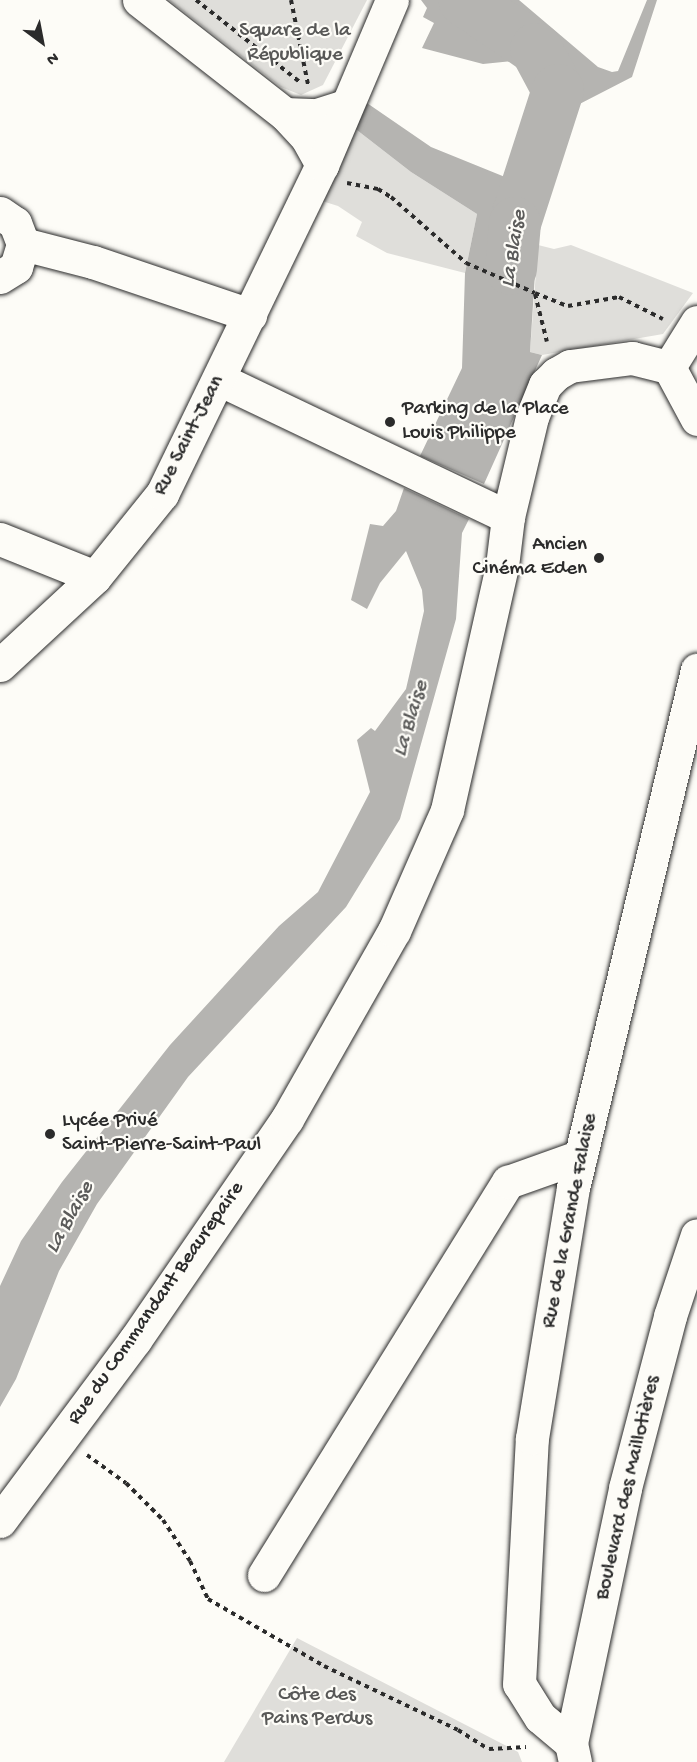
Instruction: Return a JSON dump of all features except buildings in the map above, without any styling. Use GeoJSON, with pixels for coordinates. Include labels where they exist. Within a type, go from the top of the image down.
{"type":"FeatureCollection","features":[{"type":"Feature","properties":{"kind":"street"},"geometry":{"type":"LineString","coordinates":[[138,0],[285,114],[307,138],[320,168]]}},
{"type":"Feature","properties":{"kind":"street","name":"Rue Saint-Jean"},"geometry":{"type":"LineString","coordinates":[[0,665],[95,577],[162,494],[320,168],[344,106],[392,0]]}},
{"type":"Feature","properties":{"kind":"street"},"geometry":{"type":"LineString","coordinates":[[285,114],[316,115],[344,106]]}},
{"type":"Feature","properties":{"kind":"street"},"geometry":{"type":"LineString","coordinates":[[0,213],[15,223],[23,244],[16,267],[0,277]]}},
{"type":"Feature","properties":{"kind":"street"},"geometry":{"type":"LineString","coordinates":[[23,244],[93,262],[250,315]]}},
{"type":"Feature","properties":{"kind":"street"},"geometry":{"type":"LineString","coordinates":[[669,367],[694,328]]}},
{"type":"Feature","properties":{"kind":"street"},"geometry":{"type":"LineString","coordinates":[[556,374],[570,366],[632,358],[669,367],[697,419]]}},
{"type":"Feature","properties":{"kind":"street","name":"Rue du Commandant Beaurepaire"},"geometry":{"type":"LineString","coordinates":[[0,1521],[135,1340],[287,1119],[394,931],[447,810],[502,566],[497,511],[531,417],[545,385],[556,374]]}},
{"type":"Feature","properties":{"kind":"street"},"geometry":{"type":"LineString","coordinates":[[219,379],[497,511]]}},
{"type":"Feature","properties":{"kind":"street"},"geometry":{"type":"LineString","coordinates":[[0,539],[95,577]]}},
{"type":"Feature","properties":{"kind":"street","name":"Rue de la Grande Falaise"},"geometry":{"type":"LineString","coordinates":[[573,1753],[540,1717],[519,1684],[532,1438],[581,1156],[697,670]]}},
{"type":"Feature","properties":{"kind":"street"},"geometry":{"type":"LineString","coordinates":[[264,1575],[508,1182],[581,1156]]}},
{"type":"Feature","properties":{"kind":"street","name":"Boulevard des Maillotières"},"geometry":{"type":"LineString","coordinates":[[573,1753],[626,1488],[670,1316],[697,1235]]}},
{"type":"Feature","properties":{"kind":"path"},"geometry":{"type":"LineString","coordinates":[[196,0],[310,90],[291,0]]}},
{"type":"Feature","properties":{"kind":"path"},"geometry":{"type":"LineString","coordinates":[[320,168],[391,197],[466,263],[535,293],[568,306],[619,297],[694,328]]}},
{"type":"Feature","properties":{"kind":"path"},"geometry":{"type":"LineString","coordinates":[[535,293],[556,374]]}},
{"type":"Feature","properties":{"kind":"path"},"geometry":{"type":"LineString","coordinates":[[62,1437],[126,1483],[163,1520],[190,1561],[208,1599],[324,1666],[458,1730],[489,1749],[573,1753]]}},
{"type":"Feature","properties":{"kind":"green space","name":"Square de la République"},"geometry":{"type":"Polygon","coordinates":[[[169,0],[367,0],[323,85],[301,95],[281,87],[169,0]]]}},
{"type":"Feature","properties":{"kind":"green space"},"geometry":{"type":"Polygon","coordinates":[[[353,127],[411,172],[477,214],[465,273],[387,253],[356,236],[362,222],[338,206],[322,201],[353,127]]]}},
{"type":"Feature","properties":{"kind":"green space"},"geometry":{"type":"Polygon","coordinates":[[[538,245],[554,249],[571,245],[693,293],[663,334],[542,355],[530,352],[538,245]]]}},
{"type":"Feature","properties":{"kind":"green space","name":"Côte des Pains Perdus"},"geometry":{"type":"Polygon","coordinates":[[[297,1638],[518,1752],[522,1762],[224,1762],[297,1638]]]}},
{"type":"Feature","properties":{"kind":"water"},"geometry":{"type":"Polygon","coordinates":[[[421,0],[519,0],[598,67],[612,72],[618,71],[647,0],[657,0],[632,77],[564,112],[561,120],[531,109],[539,79],[524,60],[483,64],[422,48],[434,23],[423,17],[427,8],[421,0]]]}},
{"type":"Feature","properties":{"kind":"water"},"geometry":{"type":"Polygon","coordinates":[[[364,101],[431,147],[505,177],[502,187],[539,210],[530,352],[542,355],[484,484],[420,456],[462,368],[465,273],[477,214],[411,172],[353,127],[364,101]]]}},
{"type":"Feature","properties":{"kind":"water"},"geometry":{"type":"Polygon","coordinates":[[[404,488],[469,519],[462,533],[456,619],[400,819],[346,907],[188,1077],[97,1204],[59,1271],[16,1379],[0,1407],[0,1286],[21,1241],[62,1182],[170,1045],[279,926],[318,892],[370,792],[357,740],[371,728],[375,731],[406,689],[424,611],[422,590],[406,551],[380,583],[367,609],[351,600],[370,524],[383,526],[396,511],[404,488]]]}},
{"type":"Feature","properties":{"kind":"waterway","name":"La Blaise"},"geometry":{"type":"LineString","coordinates":[[464,0],[536,49],[558,90],[515,223],[511,269]]}},
{"type":"Feature","properties":{"kind":"place","name":"Parking de la Place Louis Philippe"},"geometry":{"type":"Point","coordinates":[390,422]}},
{"type":"Feature","properties":{"kind":"place","name":"Ancien Cinéma Eden"},"geometry":{"type":"Point","coordinates":[599,558]}},
{"type":"Feature","properties":{"kind":"place","name":"Lycée Privé Saint-Pierre-Saint-Paul"},"geometry":{"type":"Point","coordinates":[50,1134]}}]}
